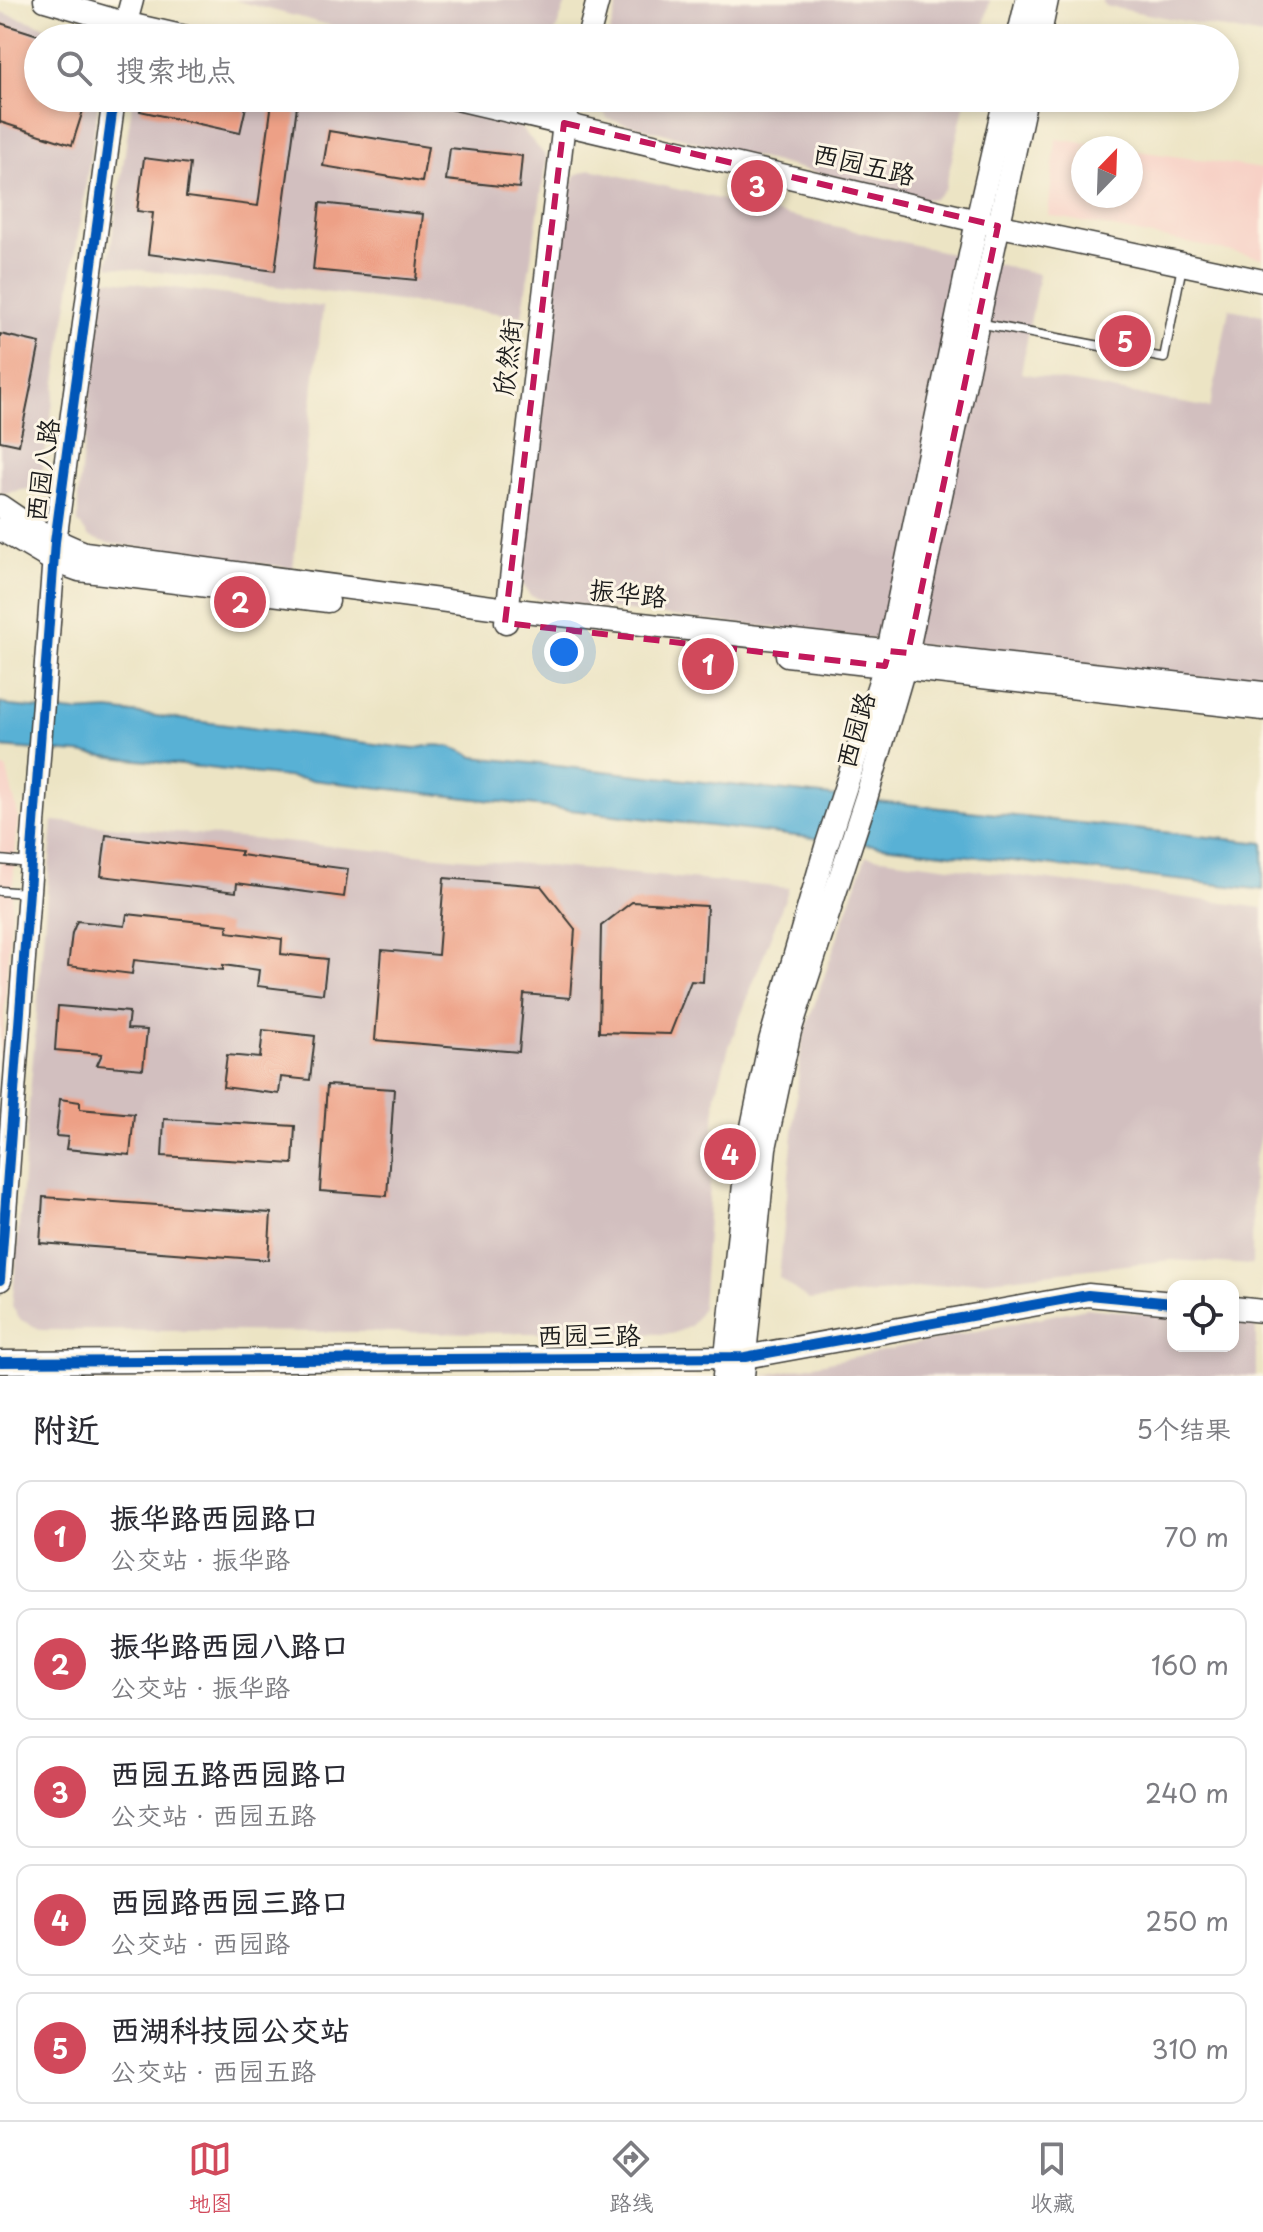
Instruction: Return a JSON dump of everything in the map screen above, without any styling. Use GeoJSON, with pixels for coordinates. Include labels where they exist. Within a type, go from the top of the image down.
{"type":"FeatureCollection","features":[{"type":"Feature","properties":{"kind":"main road"},"geometry":{"type":"LineString","coordinates":[[45,0],[107,24]]}},
{"type":"Feature","properties":{"kind":"main road"},"geometry":{"type":"LineString","coordinates":[[125,24],[132,0]]}},
{"type":"Feature","properties":{"kind":"main road"},"geometry":{"type":"LineString","coordinates":[[592,24],[598,0]]}},
{"type":"Feature","properties":{"kind":"main road"},"geometry":{"type":"LineString","coordinates":[[1021,24],[1027,0]]}},
{"type":"Feature","properties":{"kind":"main road"},"geometry":{"type":"LineString","coordinates":[[1042,24],[1047,0]]}},
{"type":"Feature","properties":{"kind":"main road","name":"西园八路"},"geometry":{"type":"LineString","coordinates":[[0,1280],[55,551],[112,112]]}},
{"type":"Feature","properties":{"kind":"main road","name":"西园五路"},"geometry":{"type":"LineString","coordinates":[[515,112],[987,223],[1263,281]]}},
{"type":"Feature","properties":{"kind":"main road","name":"欣然街"},"geometry":{"type":"LineString","coordinates":[[506,616],[567,112]]}},
{"type":"Feature","properties":{"kind":"main road","name":"西园路"},"geometry":{"type":"LineString","coordinates":[[735,1367],[748,1146],[770,1041],[826,847],[896,660],[977,323],[1003,112]]}},
{"type":"Feature","properties":{"kind":"main road","name":"西园路"},"geometry":{"type":"LineString","coordinates":[[735,1367],[765,1148],[790,1031],[867,795],[987,223],[1022,112]]}},
{"type":"Feature","properties":{"kind":"main road","name":"振华路"},"geometry":{"type":"LineString","coordinates":[[0,506],[79,570],[896,660],[1263,709]]}},
{"type":"Feature","properties":{"kind":"main road","name":"振华路"},"geometry":{"type":"LineString","coordinates":[[0,529],[55,551]]}},
{"type":"Feature","properties":{"kind":"main road","name":"振华路"},"geometry":{"type":"LineString","coordinates":[[896,660],[1263,693]]}},
{"type":"Feature","properties":{"kind":"main road","name":"西园三路"},"geometry":{"type":"LineString","coordinates":[[0,1362],[735,1367],[1088,1295],[1167,1302]]}},
{"type":"Feature","properties":{"kind":"main road"},"geometry":{"type":"LineString","coordinates":[[1239,1309],[1263,1311]]}},
{"type":"Feature","properties":{"kind":"lane"},"geometry":{"type":"LineString","coordinates":[[977,323],[1164,358],[1182,264]]}},
{"type":"Feature","properties":{"kind":"lane"},"geometry":{"type":"LineString","coordinates":[[0,860],[31,863]]}},
{"type":"Feature","properties":{"kind":"lane"},"geometry":{"type":"LineString","coordinates":[[0,891],[28,893]]}},
{"type":"Feature","properties":{"kind":"highlighted area"},"geometry":{"type":"Polygon","coordinates":[[[564,123],[998,226],[908,653],[889,651],[885,666],[505,623],[564,123]]]}},
{"type":"Feature","properties":{"kind":"shaded area"},"geometry":{"type":"Polygon","coordinates":[[[234,0],[567,0],[558,24],[325,24],[234,0]]]}},
{"type":"Feature","properties":{"kind":"shaded area"},"geometry":{"type":"Polygon","coordinates":[[[619,0],[990,0],[984,24],[612,24],[619,0]]]}},
{"type":"Feature","properties":{"kind":"shaded area"},"geometry":{"type":"Polygon","coordinates":[[[1101,0],[1263,0],[1263,36],[1239,31],[1239,24],[1200,24],[1105,6],[1101,0]]]}},
{"type":"Feature","properties":{"kind":"shaded area"},"geometry":{"type":"Polygon","coordinates":[[[0,12],[38,24],[24,24],[24,112],[97,112],[43,468],[29,489],[0,494],[0,12]]]}},
{"type":"Feature","properties":{"kind":"shaded area"},"geometry":{"type":"Polygon","coordinates":[[[131,112],[465,112],[517,124],[547,157],[522,316],[108,266],[131,112]]]}},
{"type":"Feature","properties":{"kind":"shaded area"},"geometry":{"type":"Polygon","coordinates":[[[603,112],[963,112],[945,189],[934,199],[918,199],[608,119],[603,112]]]}},
{"type":"Feature","properties":{"kind":"shaded area"},"geometry":{"type":"Polygon","coordinates":[[[1056,139],[1071,141],[1071,208],[1143,208],[1143,152],[1263,169],[1263,258],[1048,215],[1056,139]]]}},
{"type":"Feature","properties":{"kind":"shaded area"},"geometry":{"type":"Polygon","coordinates":[[[591,169],[1039,274],[1021,373],[1210,408],[1229,309],[1263,315],[1263,685],[550,602],[530,596],[520,579],[567,196],[576,175],[591,169]]]}},
{"type":"Feature","properties":{"kind":"shaded area"},"geometry":{"type":"Polygon","coordinates":[[[103,279],[323,307],[293,568],[107,543],[89,537],[78,522],[78,496],[103,279]]]}},
{"type":"Feature","properties":{"kind":"shaded area"},"geometry":{"type":"Polygon","coordinates":[[[0,766],[7,770],[18,815],[0,1073],[0,766]]]}},
{"type":"Feature","properties":{"kind":"shaded area"},"geometry":{"type":"Polygon","coordinates":[[[53,821],[789,888],[729,1047],[716,1094],[702,1308],[691,1326],[672,1334],[42,1330],[21,1320],[12,1307],[53,821]]]}},
{"type":"Feature","properties":{"kind":"shaded area"},"geometry":{"type":"Polygon","coordinates":[[[866,856],[1263,908],[1263,1124],[1253,1167],[1252,1265],[1171,1260],[809,1300],[779,1278],[802,1040],[866,856]]]}},
{"type":"Feature","properties":{"kind":"shaded area"},"geometry":{"type":"Polygon","coordinates":[[[1086,1308],[1167,1315],[1167,1352],[1239,1352],[1239,1322],[1256,1323],[1256,1376],[762,1376],[1086,1308]]]}},
{"type":"Feature","properties":{"kind":"water"},"geometry":{"type":"Polygon","coordinates":[[[0,703],[75,712],[109,710],[414,749],[445,746],[474,757],[1263,843],[1263,890],[78,753],[0,747],[0,703]]]}},
{"type":"Feature","properties":{"kind":"building"},"geometry":{"type":"Polygon","coordinates":[[[0,23],[24,31],[24,112],[83,112],[72,145],[0,122],[0,23]]]}},
{"type":"Feature","properties":{"kind":"building"},"geometry":{"type":"Polygon","coordinates":[[[145,112],[245,112],[240,133],[145,112]]]}},
{"type":"Feature","properties":{"kind":"building"},"geometry":{"type":"Polygon","coordinates":[[[271,112],[296,112],[275,271],[148,254],[153,213],[137,211],[144,158],[190,164],[186,197],[258,206],[271,112]]]}},
{"type":"Feature","properties":{"kind":"building"},"geometry":{"type":"Polygon","coordinates":[[[329,131],[428,147],[422,182],[323,166],[329,131]]]}},
{"type":"Feature","properties":{"kind":"building"},"geometry":{"type":"Polygon","coordinates":[[[450,148],[522,156],[519,188],[446,180],[450,148]]]}},
{"type":"Feature","properties":{"kind":"building"},"geometry":{"type":"Polygon","coordinates":[[[320,203],[423,214],[416,280],[313,270],[320,203]]]}},
{"type":"Feature","properties":{"kind":"building"},"geometry":{"type":"Polygon","coordinates":[[[0,334],[40,343],[19,445],[0,441],[0,334]]]}},
{"type":"Feature","properties":{"kind":"building"},"geometry":{"type":"Polygon","coordinates":[[[106,835],[241,851],[240,855],[348,869],[344,897],[237,883],[236,892],[101,876],[106,835]]]}},
{"type":"Feature","properties":{"kind":"building"},"geometry":{"type":"Polygon","coordinates":[[[444,878],[541,886],[575,929],[570,998],[524,994],[519,1052],[375,1040],[382,950],[438,955],[444,878]]]}},
{"type":"Feature","properties":{"kind":"building"},"geometry":{"type":"Polygon","coordinates":[[[632,902],[707,906],[703,982],[691,981],[670,1034],[599,1032],[601,926],[632,902]]]}},
{"type":"Feature","properties":{"kind":"building"},"geometry":{"type":"Polygon","coordinates":[[[127,914],[228,925],[227,932],[282,939],[281,954],[327,959],[323,994],[257,986],[259,970],[223,965],[223,970],[134,960],[132,974],[68,966],[72,933],[77,921],[125,926],[127,914]]]}},
{"type":"Feature","properties":{"kind":"building"},"geometry":{"type":"Polygon","coordinates":[[[58,1006],[129,1012],[127,1029],[147,1030],[143,1069],[97,1065],[102,1054],[55,1050],[58,1006]]]}},
{"type":"Feature","properties":{"kind":"building"},"geometry":{"type":"Polygon","coordinates":[[[263,1030],[315,1036],[310,1080],[281,1077],[279,1094],[223,1087],[227,1055],[260,1058],[263,1030]]]}},
{"type":"Feature","properties":{"kind":"building"},"geometry":{"type":"Polygon","coordinates":[[[327,1085],[394,1089],[387,1196],[320,1191],[327,1085]]]}},
{"type":"Feature","properties":{"kind":"building"},"geometry":{"type":"Polygon","coordinates":[[[60,1099],[80,1102],[80,1109],[134,1114],[130,1155],[66,1149],[68,1137],[56,1136],[60,1099]]]}},
{"type":"Feature","properties":{"kind":"building"},"geometry":{"type":"Polygon","coordinates":[[[164,1119],[295,1126],[293,1164],[162,1156],[164,1119]]]}},
{"type":"Feature","properties":{"kind":"building"},"geometry":{"type":"Polygon","coordinates":[[[43,1197],[271,1213],[268,1260],[40,1243],[43,1197]]]}},
{"type":"Feature","properties":{"kind":"cycle path"},"geometry":{"type":"LineString","coordinates":[[0,1280],[55,542],[112,112]]}},
{"type":"Feature","properties":{"kind":"cycle path"},"geometry":{"type":"LineString","coordinates":[[0,1362],[745,1357],[1088,1295],[1167,1302]]}},
{"type":"Feature","properties":{"kind":"place","name":"西园五路西园路口"},"geometry":{"type":"Point","coordinates":[757,186]}},
{"type":"Feature","properties":{"kind":"place","name":"西湖科技园公交站"},"geometry":{"type":"Point","coordinates":[1125,341]}},
{"type":"Feature","properties":{"kind":"place","name":"振华路西园八路口"},"geometry":{"type":"Point","coordinates":[240,602]}},
{"type":"Feature","properties":{"kind":"place","name":"振华路西园路口"},"geometry":{"type":"Point","coordinates":[708,664]}},
{"type":"Feature","properties":{"kind":"place","name":"西园路西园三路口"},"geometry":{"type":"Point","coordinates":[730,1154]}}]}
